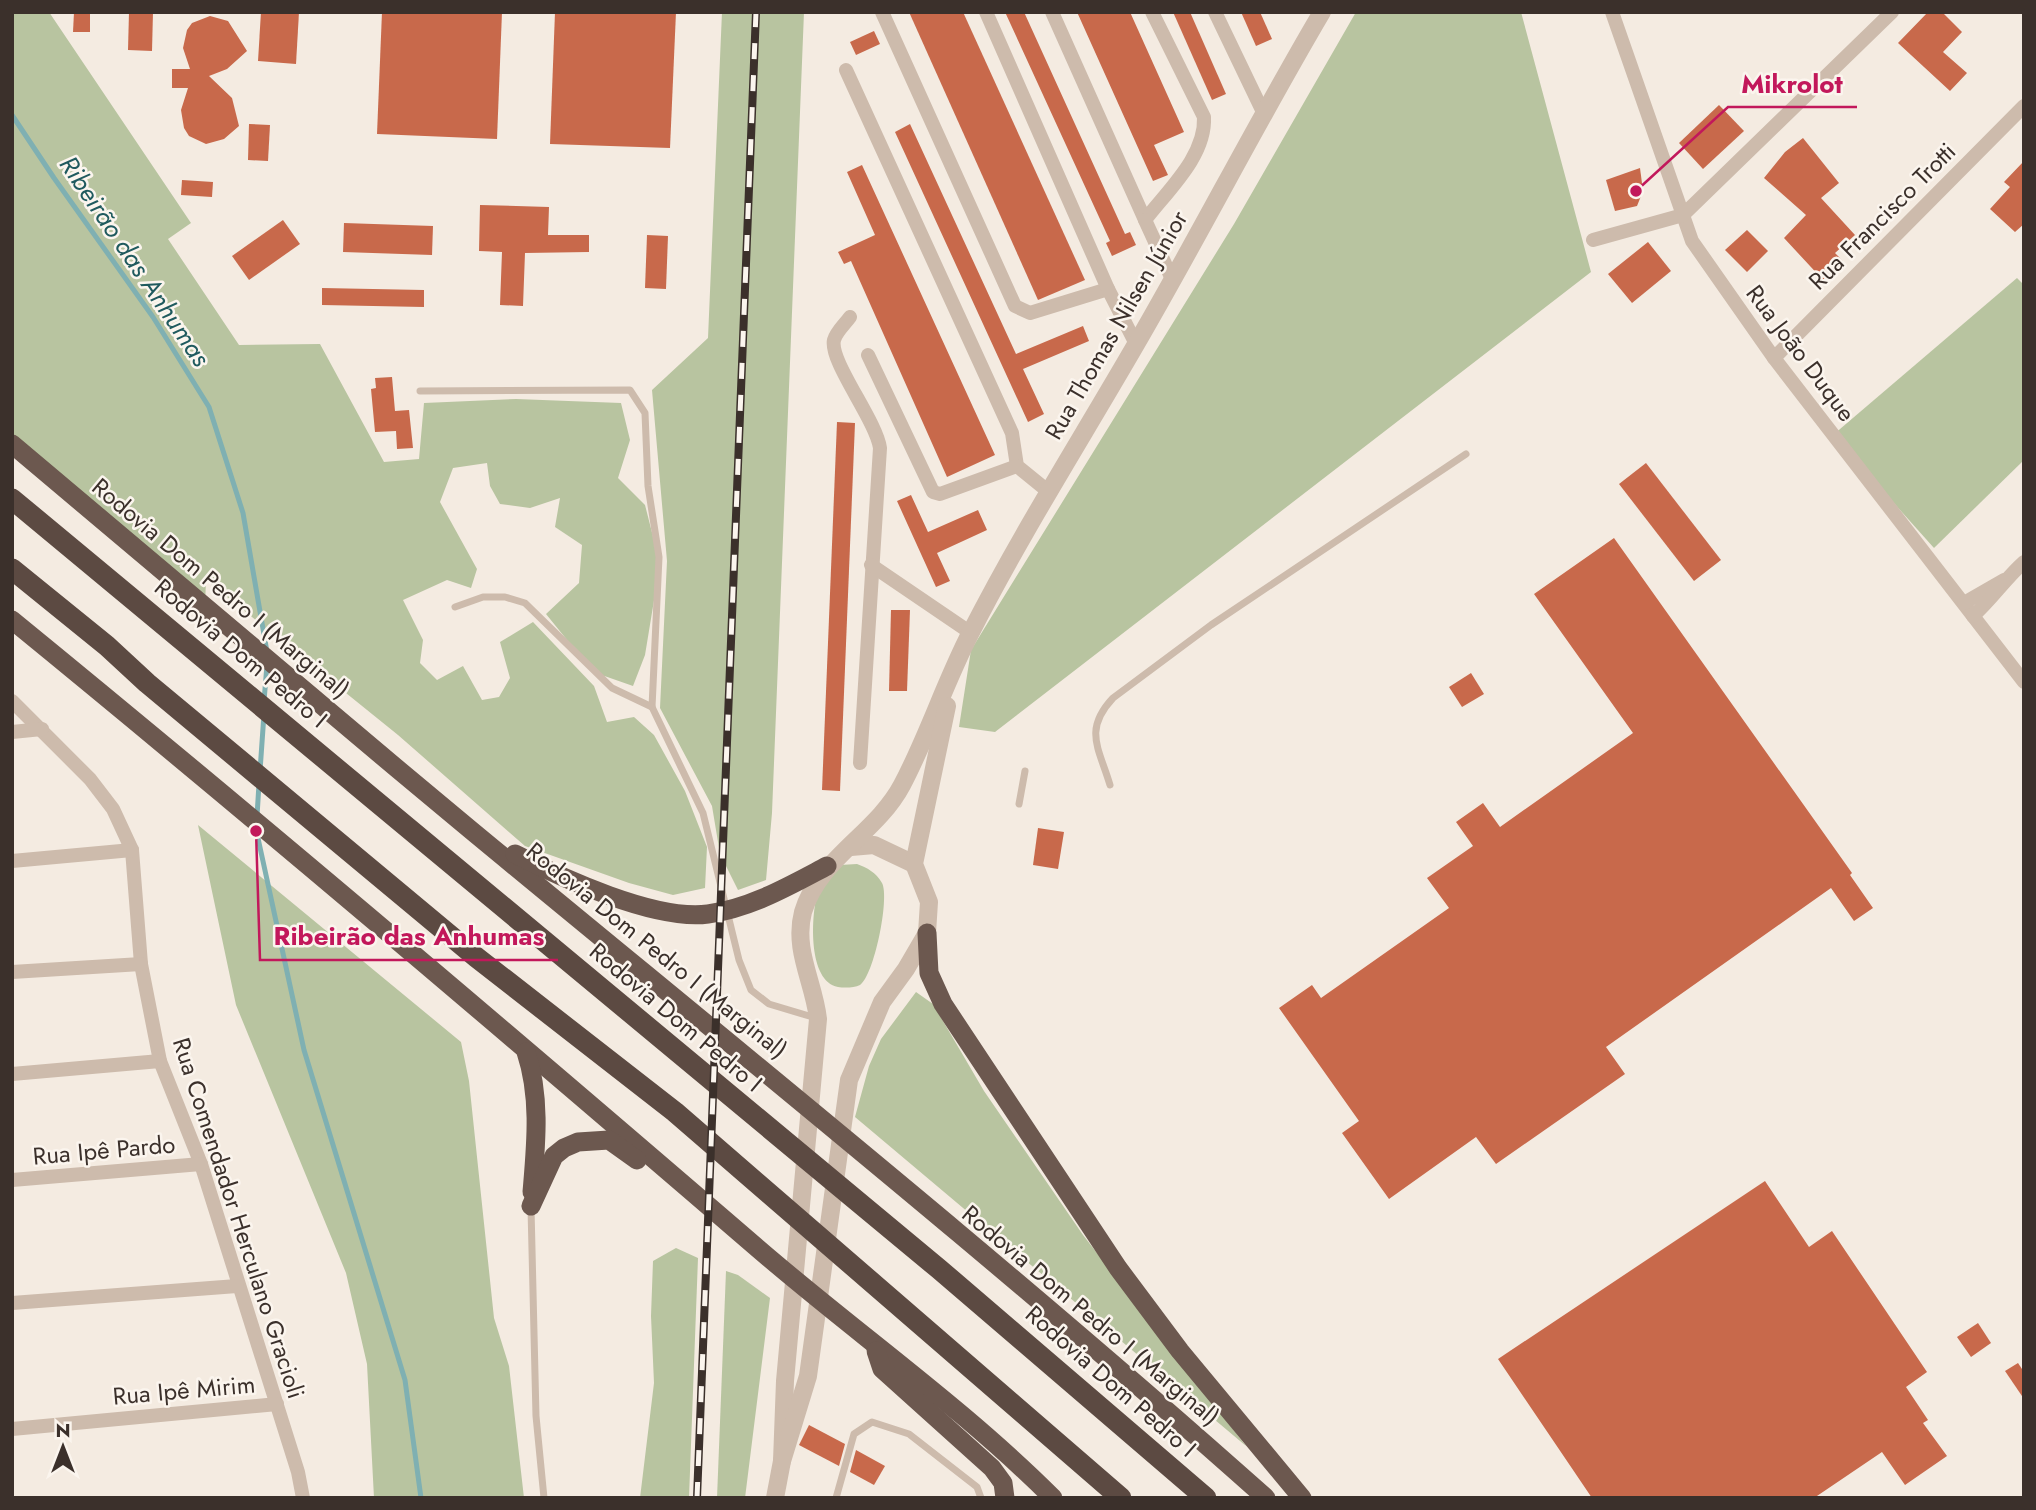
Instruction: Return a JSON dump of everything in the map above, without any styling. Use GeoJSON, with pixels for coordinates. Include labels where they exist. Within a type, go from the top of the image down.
{"type":"FeatureCollection","features":[{"type":"Feature","properties":{"kind":"highway","name":"Rodovia Dom Pedro I (Marginal)"},"geometry":{"type":"LineString","coordinates":[[12,444],[476,834],[852,1143],[1150,1395],[1266,1498]]}},
{"type":"Feature","properties":{"kind":"highway","name":"Rodovia Dom Pedro I"},"geometry":{"type":"LineString","coordinates":[[12,499],[166,624],[461,873],[939,1269],[1206,1498]]}},
{"type":"Feature","properties":{"kind":"highway"},"geometry":{"type":"LineString","coordinates":[[12,569],[476,957],[675,1112],[837,1255],[1121,1498]]}},
{"type":"Feature","properties":{"kind":"highway"},"geometry":{"type":"LineString","coordinates":[[12,620],[137,722],[526,1051],[829,1311],[964,1418],[1053,1498]]}},
{"type":"Feature","properties":{"kind":"highway"},"geometry":{"type":"LineString","coordinates":[[476,834],[589,887],[674,913],[705,915],[774,894],[827,866]]}},
{"type":"Feature","properties":{"kind":"highway"},"geometry":{"type":"LineString","coordinates":[[927,933],[929,973],[943,1004],[1086,1223],[1180,1351],[1302,1498]]}},
{"type":"Feature","properties":{"kind":"highway"},"geometry":{"type":"LineString","coordinates":[[526,1051],[536,1095],[536,1144],[531,1206]]}},
{"type":"Feature","properties":{"kind":"highway"},"geometry":{"type":"LineString","coordinates":[[531,1206],[554,1156],[578,1142],[609,1140],[642,1164],[675,1178]]}},
{"type":"Feature","properties":{"kind":"highway"},"geometry":{"type":"LineString","coordinates":[[875,1346],[882,1369],[992,1468],[1003,1483],[1005,1498]]}},
{"type":"Feature","properties":{"kind":"street"},"geometry":{"type":"LineString","coordinates":[[882,12],[1015,306],[1030,313],[1108,289]]}},
{"type":"Feature","properties":{"kind":"street"},"geometry":{"type":"LineString","coordinates":[[986,12],[1108,289],[1136,344]]}},
{"type":"Feature","properties":{"kind":"street"},"geometry":{"type":"LineString","coordinates":[[1052,12],[1172,279]]}},
{"type":"Feature","properties":{"kind":"street"},"geometry":{"type":"LineString","coordinates":[[1145,220],[1198,151],[1205,135],[1204,117],[1152,12]]}},
{"type":"Feature","properties":{"kind":"street"},"geometry":{"type":"LineString","coordinates":[[1215,12],[1263,112]]}},
{"type":"Feature","properties":{"kind":"street","name":"Rua Thomas Nilsen Júnior"},"geometry":{"type":"LineString","coordinates":[[782,1461],[785,1381],[818,1019],[815,995],[802,958],[800,935],[811,894],[827,866],[851,847],[899,791],[916,759],[971,633],[1049,492],[1136,344],[1263,112],[1322,12]]}},
{"type":"Feature","properties":{"kind":"street","name":"Rua João Duque"},"geometry":{"type":"LineString","coordinates":[[1612,12],[1692,242],[1774,358],[2024,682]]}},
{"type":"Feature","properties":{"kind":"street"},"geometry":{"type":"LineString","coordinates":[[1593,240],[1683,215],[1892,12]]}},
{"type":"Feature","properties":{"kind":"street"},"geometry":{"type":"LineString","coordinates":[[846,70],[1012,433],[1017,466],[1049,492]]}},
{"type":"Feature","properties":{"kind":"street","name":"Rua Francisco Trotti"},"geometry":{"type":"LineString","coordinates":[[1774,358],[2024,106]]}},
{"type":"Feature","properties":{"kind":"street"},"geometry":{"type":"LineString","coordinates":[[850,317],[835,338],[835,354],[879,438],[860,763]]}},
{"type":"Feature","properties":{"kind":"street"},"geometry":{"type":"LineString","coordinates":[[868,355],[933,492],[940,494],[1017,466]]}},
{"type":"Feature","properties":{"kind":"street"},"geometry":{"type":"LineString","coordinates":[[1964,603],[2004,580],[2024,562]]}},
{"type":"Feature","properties":{"kind":"street"},"geometry":{"type":"LineString","coordinates":[[871,565],[971,633]]}},
{"type":"Feature","properties":{"kind":"street"},"geometry":{"type":"LineString","coordinates":[[1973,616],[1993,599],[2004,580]]}},
{"type":"Feature","properties":{"kind":"street","name":"Rua Thomas Nilsen Júnior"},"geometry":{"type":"LineString","coordinates":[[914,864],[956,664]]}},
{"type":"Feature","properties":{"kind":"street","name":"Rua Comendador Herculano Gracioli"},"geometry":{"type":"LineString","coordinates":[[12,701],[90,779],[113,809],[132,850],[141,964],[160,1061],[201,1164],[237,1286],[277,1404],[303,1498]]}},
{"type":"Feature","properties":{"kind":"street"},"geometry":{"type":"LineString","coordinates":[[12,732],[42,729]]}},
{"type":"Feature","properties":{"kind":"street"},"geometry":{"type":"LineString","coordinates":[[775,1498],[782,1461],[808,1376],[849,1080],[882,1002],[906,970],[927,933],[929,902],[914,864],[874,845],[851,847]]}},
{"type":"Feature","properties":{"kind":"street"},"geometry":{"type":"LineString","coordinates":[[12,861],[132,850]]}},
{"type":"Feature","properties":{"kind":"street"},"geometry":{"type":"LineString","coordinates":[[12,972],[141,964]]}},
{"type":"Feature","properties":{"kind":"street"},"geometry":{"type":"LineString","coordinates":[[12,1074],[160,1061]]}},
{"type":"Feature","properties":{"kind":"street","name":"Rua Ipê Pardo"},"geometry":{"type":"LineString","coordinates":[[12,1180],[201,1164]]}},
{"type":"Feature","properties":{"kind":"street"},"geometry":{"type":"LineString","coordinates":[[12,1303],[237,1286]]}},
{"type":"Feature","properties":{"kind":"street","name":"Rua Ipê Mirim"},"geometry":{"type":"LineString","coordinates":[[12,1429],[277,1404]]}},
{"type":"Feature","properties":{"kind":"lane"},"geometry":{"type":"LineString","coordinates":[[420,391],[629,390],[645,413],[648,486],[659,557],[652,707],[703,813],[739,960],[751,990],[769,1004],[818,1019]]}},
{"type":"Feature","properties":{"kind":"lane"},"geometry":{"type":"LineString","coordinates":[[1110,785],[1094,731],[1101,712],[1113,698],[1211,625],[1466,454]]}},
{"type":"Feature","properties":{"kind":"lane"},"geometry":{"type":"LineString","coordinates":[[454,607],[483,597],[505,597],[525,603],[612,688],[652,707]]}},
{"type":"Feature","properties":{"kind":"lane"},"geometry":{"type":"LineString","coordinates":[[916,759],[936,753]]}},
{"type":"Feature","properties":{"kind":"lane"},"geometry":{"type":"LineString","coordinates":[[1019,804],[1026,771]]}},
{"type":"Feature","properties":{"kind":"lane"},"geometry":{"type":"LineString","coordinates":[[531,1206],[536,1416],[544,1498]]}},
{"type":"Feature","properties":{"kind":"lane"},"geometry":{"type":"LineString","coordinates":[[836,1498],[854,1434],[872,1422],[909,1434],[977,1487],[982,1498]]}},
{"type":"Feature","properties":{"kind":"green space"},"geometry":{"type":"Polygon","coordinates":[[[12,12],[49,12],[191,223],[168,239],[239,345],[320,344],[384,462],[419,459],[424,403],[516,399],[621,403],[630,440],[618,478],[645,505],[660,564],[645,655],[633,686],[593,672],[546,614],[579,583],[582,545],[555,527],[560,498],[530,508],[500,504],[490,486],[487,463],[453,468],[440,502],[477,569],[471,588],[447,580],[403,600],[423,640],[420,663],[437,680],[463,666],[482,700],[499,697],[510,678],[500,642],[533,622],[594,686],[607,722],[634,717],[654,735],[685,791],[707,847],[705,888],[673,895],[629,883],[525,846],[398,735],[206,580],[205,607],[12,446],[12,12]]]}},
{"type":"Feature","properties":{"kind":"green space"},"geometry":{"type":"Polygon","coordinates":[[[722,12],[804,12],[772,813],[766,880],[738,890],[720,854],[712,806],[660,708],[667,561],[652,390],[708,338],[722,12]]]}},
{"type":"Feature","properties":{"kind":"green space"},"geometry":{"type":"Polygon","coordinates":[[[1356,12],[1521,12],[1591,272],[995,732],[959,727],[971,650],[1234,224],[1356,12]]]}},
{"type":"Feature","properties":{"kind":"green space"},"geometry":{"type":"Polygon","coordinates":[[[2017,278],[2024,285],[2024,460],[1934,548],[1833,435],[2017,278]]]}},
{"type":"Feature","properties":{"kind":"green space"},"geometry":{"type":"Polygon","coordinates":[[[198,825],[461,1042],[469,1081],[494,1318],[509,1366],[524,1498],[374,1498],[367,1364],[346,1273],[236,1005],[198,825]]]}},
{"type":"Feature","properties":{"kind":"green space"},"geometry":{"type":"Polygon","coordinates":[[[857,864],[874,873],[882,883],[882,919],[875,953],[865,979],[858,986],[838,987],[828,982],[817,961],[813,933],[815,905],[821,887],[840,865],[857,864]]]}},
{"type":"Feature","properties":{"kind":"green space"},"geometry":{"type":"Polygon","coordinates":[[[916,992],[933,1004],[984,1091],[1083,1235],[1246,1446],[855,1117],[869,1066],[881,1039],[916,992]]]}},
{"type":"Feature","properties":{"kind":"green space"},"geometry":{"type":"Polygon","coordinates":[[[676,1248],[698,1258],[689,1498],[640,1498],[654,1383],[651,1316],[653,1261],[676,1248]]]}},
{"type":"Feature","properties":{"kind":"green space"},"geometry":{"type":"Polygon","coordinates":[[[726,1271],[738,1275],[770,1298],[745,1498],[717,1498],[726,1271]]]}},
{"type":"Feature","properties":{"kind":"building"},"geometry":{"type":"Polygon","coordinates":[[[74,12],[90,12],[90,32],[73,32],[74,12]]]}},
{"type":"Feature","properties":{"kind":"building"},"geometry":{"type":"Polygon","coordinates":[[[129,12],[153,12],[152,51],[128,50],[129,12]]]}},
{"type":"Feature","properties":{"kind":"building"},"geometry":{"type":"Polygon","coordinates":[[[261,12],[299,12],[296,64],[258,61],[261,12]]]}},
{"type":"Feature","properties":{"kind":"building"},"geometry":{"type":"Polygon","coordinates":[[[382,12],[502,12],[497,139],[377,134],[382,12]]]}},
{"type":"Feature","properties":{"kind":"building"},"geometry":{"type":"Polygon","coordinates":[[[555,12],[676,12],[670,148],[550,144],[555,12]]]}},
{"type":"Feature","properties":{"kind":"building"},"geometry":{"type":"Polygon","coordinates":[[[909,12],[963,12],[1085,280],[1038,300],[909,12]]]}},
{"type":"Feature","properties":{"kind":"building"},"geometry":{"type":"Polygon","coordinates":[[[1005,12],[1024,12],[1125,234],[1130,232],[1136,245],[1112,256],[1106,243],[1110,241],[1005,12]]]}},
{"type":"Feature","properties":{"kind":"building"},"geometry":{"type":"Polygon","coordinates":[[[1077,12],[1130,12],[1184,132],[1154,145],[1168,175],[1153,181],[1077,12]]]}},
{"type":"Feature","properties":{"kind":"building"},"geometry":{"type":"Polygon","coordinates":[[[1173,12],[1190,12],[1226,94],[1212,100],[1173,12]]]}},
{"type":"Feature","properties":{"kind":"building"},"geometry":{"type":"Polygon","coordinates":[[[1241,12],[1260,12],[1272,39],[1256,46],[1241,12]]]}},
{"type":"Feature","properties":{"kind":"building"},"geometry":{"type":"Polygon","coordinates":[[[1928,12],[1942,12],[1962,32],[1943,52],[1967,73],[1950,91],[1898,43],[1928,12]]]}},
{"type":"Feature","properties":{"kind":"building"},"geometry":{"type":"Polygon","coordinates":[[[210,16],[228,21],[247,51],[227,69],[209,76],[232,98],[239,126],[224,139],[206,144],[189,136],[184,128],[181,110],[188,88],[172,88],[172,69],[190,69],[183,48],[187,30],[192,23],[210,16]]]}},
{"type":"Feature","properties":{"kind":"building"},"geometry":{"type":"Polygon","coordinates":[[[874,31],[880,44],[856,55],[850,42],[874,31]]]}},
{"type":"Feature","properties":{"kind":"building"},"geometry":{"type":"Polygon","coordinates":[[[1719,105],[1744,131],[1703,169],[1679,143],[1719,105]]]}},
{"type":"Feature","properties":{"kind":"building"},"geometry":{"type":"Polygon","coordinates":[[[249,124],[270,125],[268,161],[248,160],[249,124]]]}},
{"type":"Feature","properties":{"kind":"building"},"geometry":{"type":"Polygon","coordinates":[[[910,124],[1016,354],[1083,326],[1089,341],[1023,369],[1044,414],[1028,422],[895,132],[910,124]]]}},
{"type":"Feature","properties":{"kind":"building"},"geometry":{"type":"Polygon","coordinates":[[[1803,138],[1839,183],[1821,198],[1855,235],[1835,253],[1843,261],[1823,280],[1784,238],[1806,215],[1764,178],[1785,152],[1803,138]]]}},
{"type":"Feature","properties":{"kind":"building"},"geometry":{"type":"Polygon","coordinates":[[[2024,161],[2024,224],[2015,232],[1990,209],[2010,187],[2004,182],[2024,161]]]}},
{"type":"Feature","properties":{"kind":"building"},"geometry":{"type":"Polygon","coordinates":[[[862,165],[995,455],[947,477],[851,261],[844,264],[838,252],[875,235],[847,172],[862,165]]]}},
{"type":"Feature","properties":{"kind":"building"},"geometry":{"type":"Polygon","coordinates":[[[1640,168],[1643,191],[1637,206],[1615,211],[1606,180],[1640,168]]]}},
{"type":"Feature","properties":{"kind":"building"},"geometry":{"type":"Polygon","coordinates":[[[182,180],[213,182],[212,197],[181,195],[182,180]]]}},
{"type":"Feature","properties":{"kind":"building"},"geometry":{"type":"Polygon","coordinates":[[[480,205],[549,207],[548,235],[589,235],[589,252],[525,253],[523,306],[500,305],[502,252],[479,251],[480,205]]]}},
{"type":"Feature","properties":{"kind":"building"},"geometry":{"type":"Polygon","coordinates":[[[283,220],[300,244],[249,280],[232,256],[283,220]]]}},
{"type":"Feature","properties":{"kind":"building"},"geometry":{"type":"Polygon","coordinates":[[[344,223],[433,226],[432,255],[343,252],[344,223]]]}},
{"type":"Feature","properties":{"kind":"building"},"geometry":{"type":"Polygon","coordinates":[[[1747,230],[1768,251],[1747,272],[1725,250],[1747,230]]]}},
{"type":"Feature","properties":{"kind":"building"},"geometry":{"type":"Polygon","coordinates":[[[647,235],[668,236],[666,289],[645,288],[647,235]]]}},
{"type":"Feature","properties":{"kind":"building"},"geometry":{"type":"Polygon","coordinates":[[[1648,242],[1671,271],[1632,303],[1608,274],[1648,242]]]}},
{"type":"Feature","properties":{"kind":"building"},"geometry":{"type":"Polygon","coordinates":[[[322,288],[424,290],[424,307],[322,305],[322,288]]]}},
{"type":"Feature","properties":{"kind":"building"},"geometry":{"type":"Polygon","coordinates":[[[392,377],[395,411],[409,410],[413,448],[397,449],[396,431],[375,432],[371,389],[376,388],[375,378],[392,377]]]}},
{"type":"Feature","properties":{"kind":"building"},"geometry":{"type":"Polygon","coordinates":[[[837,422],[855,423],[840,791],[822,790],[837,422]]]}},
{"type":"Feature","properties":{"kind":"building"},"geometry":{"type":"Polygon","coordinates":[[[1646,463],[1721,560],[1694,581],[1619,484],[1646,463]]]}},
{"type":"Feature","properties":{"kind":"building"},"geometry":{"type":"Polygon","coordinates":[[[911,495],[928,532],[978,510],[987,530],[937,553],[950,581],[936,587],[897,501],[911,495]]]}},
{"type":"Feature","properties":{"kind":"building"},"geometry":{"type":"Polygon","coordinates":[[[1614,538],[1852,873],[1850,875],[1873,908],[1854,921],[1831,888],[1606,1047],[1625,1074],[1496,1164],[1476,1137],[1389,1199],[1342,1133],[1359,1121],[1279,1008],[1312,985],[1321,998],[1449,908],[1427,878],[1473,846],[1456,822],[1483,803],[1500,827],[1633,733],[1534,594],[1614,538]]]}},
{"type":"Feature","properties":{"kind":"building"},"geometry":{"type":"Polygon","coordinates":[[[891,610],[910,610],[907,691],[889,691],[891,610]]]}},
{"type":"Feature","properties":{"kind":"building"},"geometry":{"type":"Polygon","coordinates":[[[1471,673],[1484,694],[1462,707],[1449,687],[1471,673]]]}},
{"type":"Feature","properties":{"kind":"building"},"geometry":{"type":"Polygon","coordinates":[[[1038,828],[1064,832],[1058,869],[1033,865],[1038,828]]]}},
{"type":"Feature","properties":{"kind":"building"},"geometry":{"type":"Polygon","coordinates":[[[1765,1181],[1809,1247],[1832,1231],[1927,1372],[1906,1387],[1928,1420],[1923,1423],[1947,1456],[1905,1485],[1882,1452],[1814,1498],[1592,1498],[1498,1359],[1765,1181]]]}},
{"type":"Feature","properties":{"kind":"building"},"geometry":{"type":"Polygon","coordinates":[[[1978,1323],[1991,1343],[1971,1357],[1957,1337],[1978,1323]]]}},
{"type":"Feature","properties":{"kind":"building"},"geometry":{"type":"Polygon","coordinates":[[[2018,1363],[2024,1372],[2024,1399],[2005,1371],[2018,1363]]]}},
{"type":"Feature","properties":{"kind":"building"},"geometry":{"type":"Polygon","coordinates":[[[809,1425],[845,1444],[839,1466],[799,1445],[809,1425]]]}},
{"type":"Feature","properties":{"kind":"building"},"geometry":{"type":"Polygon","coordinates":[[[856,1450],[885,1466],[874,1485],[850,1472],[856,1450]]]}},
{"type":"Feature","properties":{"kind":"waterway","name":"Ribeirão das Anhumas"},"geometry":{"type":"LineString","coordinates":[[12,115],[153,317],[209,407],[243,513],[267,652]]}},
{"type":"Feature","properties":{"kind":"waterway","name":"Ribeirão das Anhumas"},"geometry":{"type":"LineString","coordinates":[[264,701],[267,665]]}},
{"type":"Feature","properties":{"kind":"waterway","name":"Ribeirão das Anhumas"},"geometry":{"type":"LineString","coordinates":[[260,771],[264,714]]}},
{"type":"Feature","properties":{"kind":"waterway","name":"Ribeirão das Anhumas"},"geometry":{"type":"LineString","coordinates":[[257,816],[259,784]]}},
{"type":"Feature","properties":{"kind":"waterway","name":"Ribeirão das Anhumas"},"geometry":{"type":"LineString","coordinates":[[256,829],[304,1050],[405,1380],[421,1498]]}},
{"type":"Feature","properties":{"kind":"railway"},"geometry":{"type":"LineString","coordinates":[[697,1498],[756,12]]}},
{"type":"Feature","properties":{"kind":"place","name":"Mikrolot"},"geometry":{"type":"Point","coordinates":[1636,191]}},
{"type":"Feature","properties":{"kind":"place","name":"Ribeirão das Anhumas"},"geometry":{"type":"Point","coordinates":[256,831]}}]}
